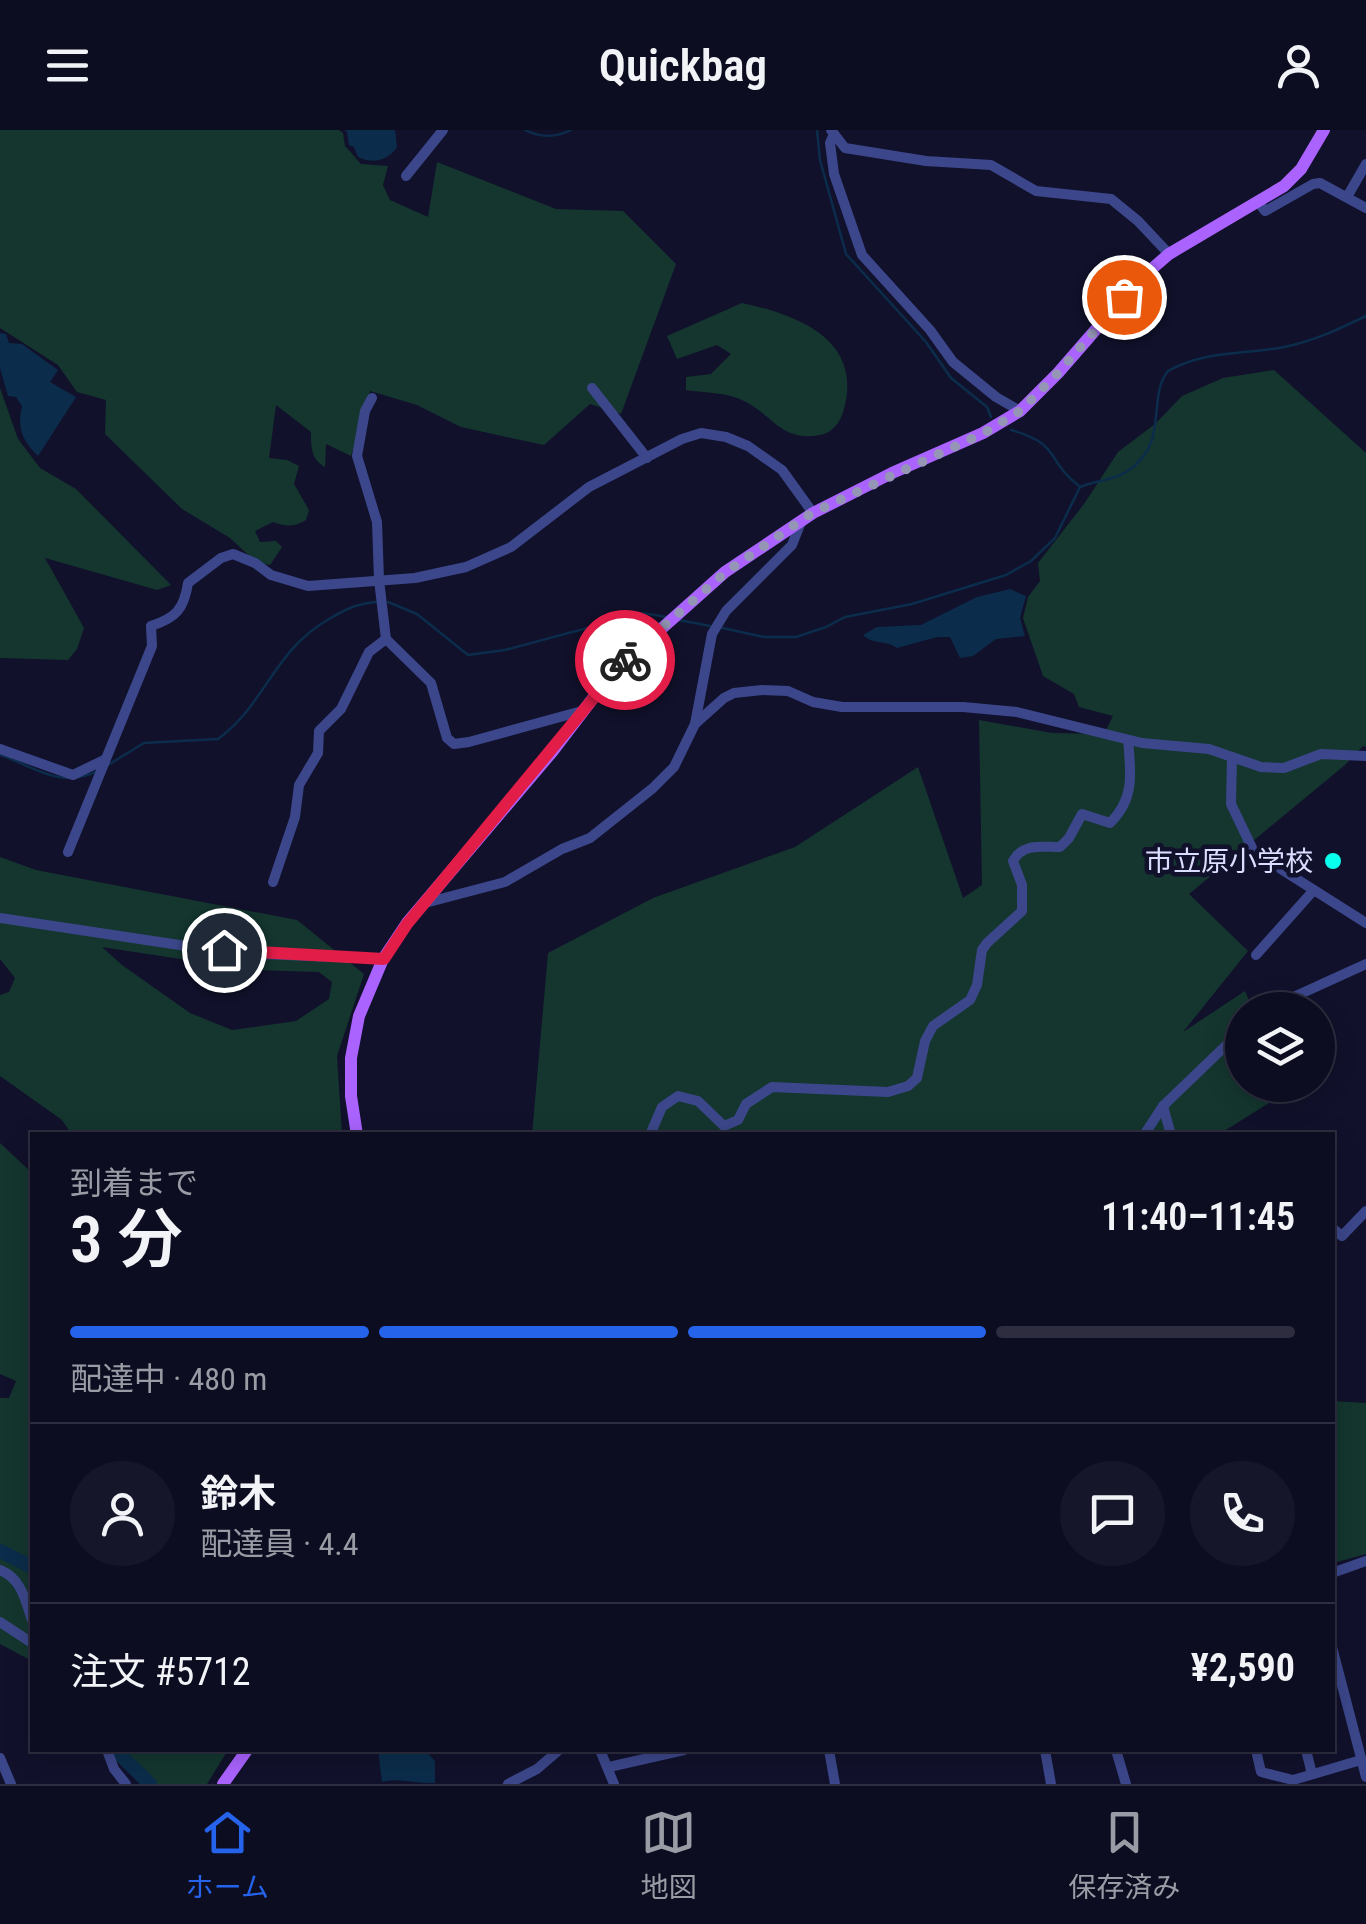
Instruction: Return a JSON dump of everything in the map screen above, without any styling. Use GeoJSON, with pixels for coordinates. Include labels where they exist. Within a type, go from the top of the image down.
{"type":"FeatureCollection","features":[{"type":"Feature","properties":{"kind":"main road"},"geometry":{"type":"LineString","coordinates":[[356,1132],[350,1096],[351,1058],[359,1016],[384,959],[612,672],[726,572],[812,513],[984,433],[1020,411],[1139,280],[1169,254],[1284,186],[1301,169],[1324,130]]}},
{"type":"Feature","properties":{"kind":"main road"},"geometry":{"type":"LineString","coordinates":[[222,1784],[246,1752]]}},
{"type":"Feature","properties":{"kind":"street"},"geometry":{"type":"LineString","coordinates":[[406,176],[443,130]]}},
{"type":"Feature","properties":{"kind":"street"},"geometry":{"type":"LineString","coordinates":[[833,132],[845,148],[926,161],[990,165],[1036,191],[1111,199],[1138,220],[1169,254]]}},
{"type":"Feature","properties":{"kind":"street"},"geometry":{"type":"LineString","coordinates":[[833,132],[830,143],[834,174],[862,254],[930,330],[953,362],[1020,411]]}},
{"type":"Feature","properties":{"kind":"street"},"geometry":{"type":"LineString","coordinates":[[1346,197],[1366,164]]}},
{"type":"Feature","properties":{"kind":"street"},"geometry":{"type":"LineString","coordinates":[[1259,203],[1265,210],[1270,209],[1320,183],[1366,208]]}},
{"type":"Feature","properties":{"kind":"street"},"geometry":{"type":"LineString","coordinates":[[592,388],[647,458]]}},
{"type":"Feature","properties":{"kind":"street"},"geometry":{"type":"LineString","coordinates":[[372,398],[365,411],[357,456],[377,522],[378,580],[386,639],[431,684],[443,731],[454,744],[469,742],[582,711]]}},
{"type":"Feature","properties":{"kind":"street"},"geometry":{"type":"LineString","coordinates":[[68,852],[152,646],[151,626],[172,619],[185,605],[188,583],[221,558],[240,556],[271,575],[308,586],[444,573],[501,553],[583,492],[694,434],[726,437],[748,446],[782,470],[812,513]]}},
{"type":"Feature","properties":{"kind":"street"},"geometry":{"type":"LineString","coordinates":[[424,904],[505,882],[562,849],[590,838],[674,767],[696,724],[712,634],[750,584],[792,545],[800,522]]}},
{"type":"Feature","properties":{"kind":"street"},"geometry":{"type":"LineString","coordinates":[[272,882],[295,817],[299,786],[318,753],[319,731],[341,710],[369,652],[386,639]]}},
{"type":"Feature","properties":{"kind":"street"},"geometry":{"type":"LineString","coordinates":[[696,724],[734,692],[788,691],[813,702],[842,707],[992,709],[1128,740],[1209,749],[1261,767],[1284,768],[1321,754],[1366,756]]}},
{"type":"Feature","properties":{"kind":"street"},"geometry":{"type":"LineString","coordinates":[[651,1132],[662,1107],[678,1096],[698,1101],[720,1124],[732,1125],[755,1096],[772,1087],[888,1092],[908,1086],[917,1078],[933,1026],[970,1000],[977,985],[982,950],[1022,911],[1022,884],[1012,861],[1027,848],[1060,847],[1082,814],[1110,823],[1120,813],[1129,786],[1128,740]]}},
{"type":"Feature","properties":{"kind":"street"},"geometry":{"type":"LineString","coordinates":[[0,749],[72,775],[105,759]]}},
{"type":"Feature","properties":{"kind":"street"},"geometry":{"type":"LineString","coordinates":[[1232,757],[1231,804],[1248,844],[1272,866],[1366,923]]}},
{"type":"Feature","properties":{"kind":"street"},"geometry":{"type":"LineString","coordinates":[[1256,955],[1313,891]]}},
{"type":"Feature","properties":{"kind":"street"},"geometry":{"type":"LineString","coordinates":[[0,918],[186,946],[262,954],[384,959]]}},
{"type":"Feature","properties":{"kind":"street"},"geometry":{"type":"LineString","coordinates":[[1305,992],[1366,964]]}},
{"type":"Feature","properties":{"kind":"street"},"geometry":{"type":"LineString","coordinates":[[1146,1132],[1162,1106],[1225,1046]]}},
{"type":"Feature","properties":{"kind":"street"},"geometry":{"type":"LineString","coordinates":[[1162,1106],[1170,1132]]}},
{"type":"Feature","properties":{"kind":"street"},"geometry":{"type":"LineString","coordinates":[[1335,1230],[1342,1236],[1366,1211]]}},
{"type":"Feature","properties":{"kind":"street"},"geometry":{"type":"LineString","coordinates":[[1335,1572],[1365,1565]]}},
{"type":"Feature","properties":{"kind":"street"},"geometry":{"type":"LineString","coordinates":[[0,1570],[18,1582],[30,1615]]}},
{"type":"Feature","properties":{"kind":"street"},"geometry":{"type":"LineString","coordinates":[[0,1622],[30,1642]]}},
{"type":"Feature","properties":{"kind":"street"},"geometry":{"type":"LineString","coordinates":[[1335,1657],[1366,1778]]}},
{"type":"Feature","properties":{"kind":"street"},"geometry":{"type":"LineString","coordinates":[[108,1752],[114,1770],[126,1784]]}},
{"type":"Feature","properties":{"kind":"street"},"geometry":{"type":"LineString","coordinates":[[508,1784],[537,1769],[557,1752]]}},
{"type":"Feature","properties":{"kind":"street"},"geometry":{"type":"LineString","coordinates":[[601,1752],[614,1784]]}},
{"type":"Feature","properties":{"kind":"street"},"geometry":{"type":"LineString","coordinates":[[609,1767],[675,1752]]}},
{"type":"Feature","properties":{"kind":"street"},"geometry":{"type":"LineString","coordinates":[[829,1752],[836,1784]]}},
{"type":"Feature","properties":{"kind":"street"},"geometry":{"type":"LineString","coordinates":[[1046,1752],[1051,1784]]}},
{"type":"Feature","properties":{"kind":"street"},"geometry":{"type":"LineString","coordinates":[[1117,1752],[1126,1784]]}},
{"type":"Feature","properties":{"kind":"street"},"geometry":{"type":"LineString","coordinates":[[1257,1752],[1262,1772],[1293,1780],[1362,1760]]}},
{"type":"Feature","properties":{"kind":"street"},"geometry":{"type":"LineString","coordinates":[[1306,1752],[1312,1774]]}},
{"type":"Feature","properties":{"kind":"street"},"geometry":{"type":"LineString","coordinates":[[0,1758],[12,1784]]}},
{"type":"Feature","properties":{"kind":"green space"},"geometry":{"type":"Polygon","coordinates":[[[0,130],[339,130],[345,146],[361,164],[388,166],[383,185],[390,200],[428,217],[437,162],[556,209],[623,211],[676,264],[621,414],[590,404],[544,445],[461,427],[417,405],[370,391],[351,456],[326,444],[325,467],[314,457],[311,432],[276,405],[269,458],[299,466],[294,484],[309,510],[306,520],[298,524],[273,522],[255,531],[260,542],[276,541],[282,547],[270,565],[256,562],[230,538],[182,509],[105,434],[106,400],[77,392],[58,365],[0,328],[0,130]]]}},
{"type":"Feature","properties":{"kind":"green space"},"geometry":{"type":"Polygon","coordinates":[[[742,303],[803,323],[835,348],[844,365],[847,385],[843,413],[829,432],[796,435],[739,399],[686,390],[686,377],[711,374],[731,354],[717,345],[677,359],[667,336],[742,303]]]}},
{"type":"Feature","properties":{"kind":"green space"},"geometry":{"type":"Polygon","coordinates":[[[1274,370],[1366,453],[1366,747],[1189,894],[1248,951],[1183,1032],[1225,1004],[1225,1102],[1270,1102],[1223,1132],[532,1132],[548,953],[653,898],[795,847],[918,767],[963,898],[982,885],[979,720],[1052,733],[1104,734],[1113,716],[1079,707],[1074,694],[1043,676],[1023,618],[1028,597],[1040,581],[1038,563],[1118,452],[1155,424],[1182,396],[1223,378],[1274,370]]]}},
{"type":"Feature","properties":{"kind":"green space"},"geometry":{"type":"Polygon","coordinates":[[[0,388],[18,439],[40,468],[76,489],[171,585],[157,590],[45,558],[84,628],[77,649],[68,660],[0,658],[0,388]]]}},
{"type":"Feature","properties":{"kind":"green space"},"geometry":{"type":"Polygon","coordinates":[[[0,857],[36,870],[297,920],[364,974],[337,1056],[342,1132],[70,1132],[62,1120],[0,1076],[0,995],[9,992],[15,978],[0,959],[0,857]],[[102,947],[190,1013],[232,1030],[296,1021],[329,999],[332,982],[319,972],[252,970],[102,947]]]}},
{"type":"Feature","properties":{"kind":"green space"},"geometry":{"type":"Polygon","coordinates":[[[0,1143],[30,1171],[30,1660],[0,1644],[0,1398],[9,1398],[16,1381],[0,1374],[0,1143]]]}},
{"type":"Feature","properties":{"kind":"green space"},"geometry":{"type":"Polygon","coordinates":[[[1335,1401],[1366,1403],[1366,1554],[1335,1562],[1335,1401]]]}},
{"type":"Feature","properties":{"kind":"green space"},"geometry":{"type":"Polygon","coordinates":[[[125,1752],[227,1752],[207,1784],[143,1784],[125,1752]]]}},
{"type":"Feature","properties":{"kind":"water"},"geometry":{"type":"Polygon","coordinates":[[[344,130],[395,130],[397,147],[384,158],[363,159],[349,145],[344,130]]]}},
{"type":"Feature","properties":{"kind":"water"},"geometry":{"type":"Polygon","coordinates":[[[0,333],[6,334],[9,343],[22,344],[58,370],[50,382],[76,397],[38,456],[22,433],[22,406],[16,397],[8,396],[0,368],[0,333]]]}},
{"type":"Feature","properties":{"kind":"water"},"geometry":{"type":"Polygon","coordinates":[[[1010,589],[1026,596],[1020,618],[1025,636],[996,639],[973,656],[960,658],[950,637],[897,648],[863,635],[877,627],[921,625],[977,597],[1010,589]]]}},
{"type":"Feature","properties":{"kind":"water"},"geometry":{"type":"Polygon","coordinates":[[[378,1752],[427,1752],[435,1761],[435,1783],[382,1782],[378,1752]]]}},
{"type":"Feature","properties":{"kind":"waterway"},"geometry":{"type":"LineString","coordinates":[[525,130],[548,136],[571,130]]}},
{"type":"Feature","properties":{"kind":"waterway"},"geometry":{"type":"LineString","coordinates":[[817,130],[820,160],[846,254],[926,342],[951,378],[987,407],[991,417]]}},
{"type":"Feature","properties":{"kind":"waterway"},"geometry":{"type":"LineString","coordinates":[[718,627],[764,637],[796,637],[845,617],[912,604],[1006,575],[1031,561],[1055,538],[1080,487],[1121,475],[1140,461],[1153,435],[1158,394],[1168,371],[1210,356],[1295,344],[1366,316]]}},
{"type":"Feature","properties":{"kind":"waterway"},"geometry":{"type":"LineString","coordinates":[[1011,430],[1046,447],[1079,486]]}},
{"type":"Feature","properties":{"kind":"waterway"},"geometry":{"type":"LineString","coordinates":[[108,765],[144,743],[218,739],[247,710],[310,632],[347,609],[380,602]]}},
{"type":"Feature","properties":{"kind":"waterway"},"geometry":{"type":"LineString","coordinates":[[388,602],[417,614],[468,655],[505,650],[643,613],[666,617]]}},
{"type":"Feature","properties":{"kind":"waterway"},"geometry":{"type":"LineString","coordinates":[[679,620],[710,626]]}},
{"type":"Feature","properties":{"kind":"waterway"},"geometry":{"type":"LineString","coordinates":[[0,755],[60,777],[97,771]]}},
{"type":"Feature","properties":{"kind":"waterway"},"geometry":{"type":"LineString","coordinates":[[0,1551],[30,1566]]}},
{"type":"Feature","properties":{"kind":"waterway"},"geometry":{"type":"LineString","coordinates":[[117,1752],[150,1784]]}},
{"type":"Feature","properties":{"kind":"way so far"},"geometry":{"type":"LineString","coordinates":[[625,660],[726,572],[812,513],[984,433],[1020,411],[1124,297]]}},
{"type":"Feature","properties":{"kind":"place","name":"市立原小学校"},"geometry":{"type":"Point","coordinates":[1333,861]}},
{"type":"Feature","properties":{"kind":"route"},"geometry":{"type":"LineString","coordinates":[[224,950],[384,959],[407,924],[625,660]]}}]}
